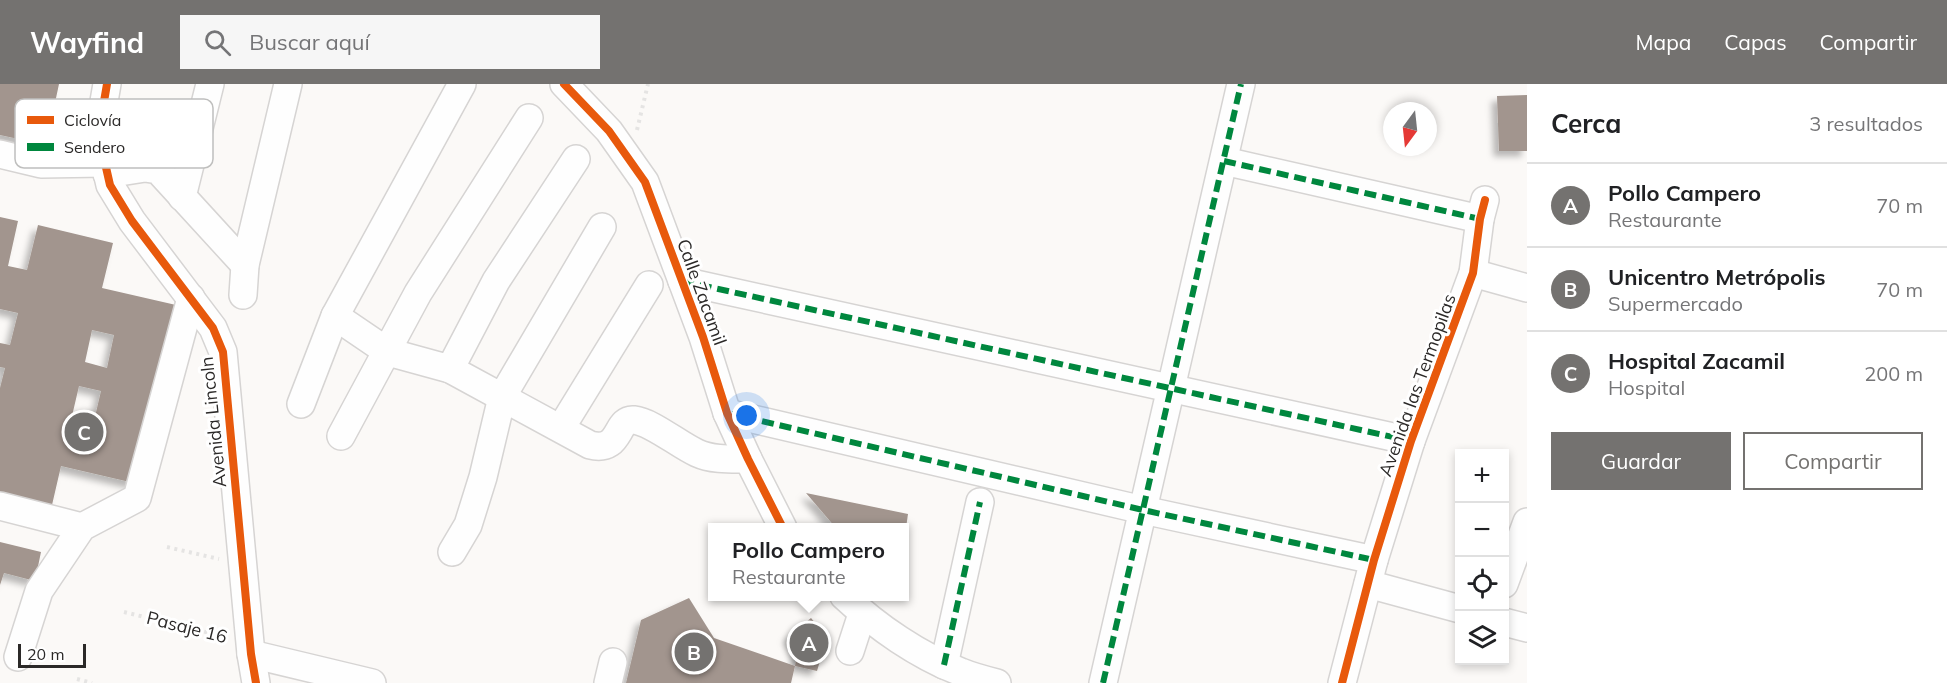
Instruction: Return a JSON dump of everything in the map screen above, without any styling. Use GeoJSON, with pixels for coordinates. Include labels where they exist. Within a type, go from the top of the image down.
{"type":"FeatureCollection","features":[{"type":"Feature","properties":{"kind":"street","name":"Avenida Lincoln"},"geometry":{"type":"LineString","coordinates":[[104,99],[107,84]]}},
{"type":"Feature","properties":{"kind":"street"},"geometry":{"type":"LineString","coordinates":[[206,99],[210,84]]}},
{"type":"Feature","properties":{"kind":"street"},"geometry":{"type":"LineString","coordinates":[[243,296],[245,266],[288,84]]}},
{"type":"Feature","properties":{"kind":"street"},"geometry":{"type":"LineString","coordinates":[[301,404],[334,316],[462,84]]}},
{"type":"Feature","properties":{"kind":"street","name":"Calle Zacamil"},"geometry":{"type":"LineString","coordinates":[[564,84],[609,131],[645,182],[703,337],[727,413],[780,523]]}},
{"type":"Feature","properties":{"kind":"street"},"geometry":{"type":"LineString","coordinates":[[1103,683],[1241,84]]}},
{"type":"Feature","properties":{"kind":"street"},"geometry":{"type":"LineString","coordinates":[[341,436],[388,352],[417,293],[529,118]]}},
{"type":"Feature","properties":{"kind":"street"},"geometry":{"type":"LineString","coordinates":[[0,154],[15,158]]}},
{"type":"Feature","properties":{"kind":"street"},"geometry":{"type":"LineString","coordinates":[[450,369],[496,281],[576,159]]}},
{"type":"Feature","properties":{"kind":"street","name":"Avenida las Termopilas"},"geometry":{"type":"LineString","coordinates":[[1224,161],[1483,209],[1473,273],[1411,441],[1371,572],[1341,683]]}},
{"type":"Feature","properties":{"kind":"street","name":"Avenida Lincoln"},"geometry":{"type":"LineString","coordinates":[[106,168],[122,206],[213,328],[223,352],[256,683]]}},
{"type":"Feature","properties":{"kind":"street"},"geometry":{"type":"LineString","coordinates":[[106,168],[154,168],[162,173],[245,266]]}},
{"type":"Feature","properties":{"kind":"street"},"geometry":{"type":"LineString","coordinates":[[182,197],[189,168]]}},
{"type":"Feature","properties":{"kind":"street"},"geometry":{"type":"LineString","coordinates":[[452,552],[468,525],[483,477],[502,397],[602,227]]}},
{"type":"Feature","properties":{"kind":"street"},"geometry":{"type":"LineString","coordinates":[[1473,273],[1527,288]]}},
{"type":"Feature","properties":{"kind":"street"},"geometry":{"type":"LineString","coordinates":[[682,281],[1411,441]]}},
{"type":"Feature","properties":{"kind":"street"},"geometry":{"type":"LineString","coordinates":[[561,428],[649,285]]}},
{"type":"Feature","properties":{"kind":"street"},"geometry":{"type":"LineString","coordinates":[[18,657],[39,591],[82,527],[137,498],[191,298]]}},
{"type":"Feature","properties":{"kind":"street"},"geometry":{"type":"LineString","coordinates":[[334,316],[388,352],[450,369],[590,445],[600,447],[609,445],[627,422],[633,420],[644,423],[697,453],[713,458],[748,459]]}},
{"type":"Feature","properties":{"kind":"street"},"geometry":{"type":"LineString","coordinates":[[727,413],[1143,510],[1371,572],[1455,607]]}},
{"type":"Feature","properties":{"kind":"street"},"geometry":{"type":"LineString","coordinates":[[944,665],[980,502]]}},
{"type":"Feature","properties":{"kind":"street"},"geometry":{"type":"LineString","coordinates":[[0,506],[82,527]]}},
{"type":"Feature","properties":{"kind":"street"},"geometry":{"type":"LineString","coordinates":[[1509,571],[1527,522]]}},
{"type":"Feature","properties":{"kind":"street"},"geometry":{"type":"LineString","coordinates":[[853,605],[910,646],[944,665],[997,683]]}},
{"type":"Feature","properties":{"kind":"street"},"geometry":{"type":"LineString","coordinates":[[850,651],[853,605]]}},
{"type":"Feature","properties":{"kind":"street"},"geometry":{"type":"LineString","coordinates":[[1509,623],[1527,628]]}},
{"type":"Feature","properties":{"kind":"street"},"geometry":{"type":"LineString","coordinates":[[251,649],[372,683]]}},
{"type":"Feature","properties":{"kind":"path"},"geometry":{"type":"LineString","coordinates":[[630,160],[648,84]]}},
{"type":"Feature","properties":{"kind":"path"},"geometry":{"type":"LineString","coordinates":[[167,547],[243,564]]}},
{"type":"Feature","properties":{"kind":"path"},"geometry":{"type":"LineString","coordinates":[[77,679],[92,683]]}},
{"type":"Feature","properties":{"kind":"building"},"geometry":{"type":"Polygon","coordinates":[[[0,84],[59,84],[56,99],[15,99],[15,138],[0,135],[0,84]]]}},
{"type":"Feature","properties":{"kind":"building"},"geometry":{"type":"Polygon","coordinates":[[[1527,95],[1527,151],[1499,151],[1497,96],[1527,95]]]}},
{"type":"Feature","properties":{"kind":"building"},"geometry":{"type":"Polygon","coordinates":[[[0,217],[18,221],[8,266],[27,270],[38,225],[113,243],[102,288],[176,305],[134,483],[61,466],[52,505],[0,493],[0,388],[5,368],[0,367],[0,343],[10,345],[18,313],[0,309],[0,217]],[[92,330],[85,362],[107,368],[114,335],[92,330]],[[79,386],[72,416],[94,421],[101,391],[79,386]]]}},
{"type":"Feature","properties":{"kind":"building"},"geometry":{"type":"Polygon","coordinates":[[[806,493],[908,514],[907,523],[832,523],[806,493]]]}},
{"type":"Feature","properties":{"kind":"building"},"geometry":{"type":"Polygon","coordinates":[[[0,542],[41,552],[35,581],[4,573],[0,585],[0,542]]]}},
{"type":"Feature","properties":{"kind":"building"},"geometry":{"type":"Polygon","coordinates":[[[689,598],[714,638],[795,666],[791,683],[626,683],[641,620],[689,598]]]}},
{"type":"Feature","properties":{"kind":"building"},"geometry":{"type":"Polygon","coordinates":[[[811,618],[827,637],[817,671],[795,666],[798,648],[788,637],[811,618]]]}},
{"type":"Feature","properties":{"kind":"marked path"},"geometry":{"type":"LineString","coordinates":[[1103,683],[1241,84]]}},
{"type":"Feature","properties":{"kind":"marked path"},"geometry":{"type":"LineString","coordinates":[[1224,161],[1480,219]]}},
{"type":"Feature","properties":{"kind":"marked path"},"geometry":{"type":"LineString","coordinates":[[682,281],[1411,441]]}},
{"type":"Feature","properties":{"kind":"marked path"},"geometry":{"type":"LineString","coordinates":[[727,413],[1143,510],[1374,560]]}},
{"type":"Feature","properties":{"kind":"marked path"},"geometry":{"type":"LineString","coordinates":[[944,665],[980,502]]}},
{"type":"Feature","properties":{"kind":"cycle path"},"geometry":{"type":"LineString","coordinates":[[104,99],[107,84]]}},
{"type":"Feature","properties":{"kind":"cycle path"},"geometry":{"type":"LineString","coordinates":[[564,84],[609,131],[645,182],[703,337],[727,413],[780,523]]}},
{"type":"Feature","properties":{"kind":"cycle path"},"geometry":{"type":"LineString","coordinates":[[106,168],[110,185],[132,221],[213,328],[223,352],[251,654],[256,683]]}},
{"type":"Feature","properties":{"kind":"cycle path"},"geometry":{"type":"LineString","coordinates":[[1342,683],[1374,560],[1411,441],[1473,273],[1480,219],[1485,200]]}},
{"type":"Feature","properties":{"kind":"place","name":"Hospital Zacamil"},"geometry":{"type":"Point","coordinates":[84,432]}},
{"type":"Feature","properties":{"kind":"place","name":"Pollo Campero"},"geometry":{"type":"Point","coordinates":[809,643]}},
{"type":"Feature","properties":{"kind":"place","name":"Unicentro Metrópolis"},"geometry":{"type":"Point","coordinates":[694,652]}}]}
